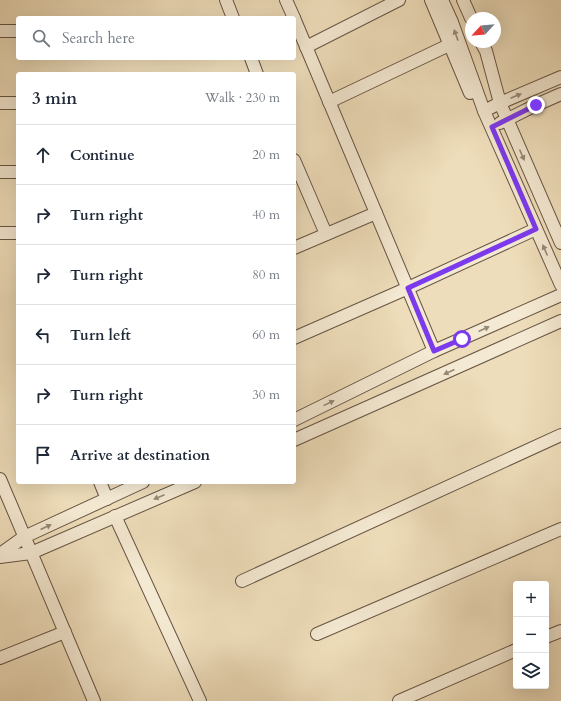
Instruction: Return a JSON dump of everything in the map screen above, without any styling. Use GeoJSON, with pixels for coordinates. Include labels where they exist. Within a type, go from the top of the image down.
{"type":"FeatureCollection","features":[{"type":"Feature","properties":{"kind":"street"},"geometry":{"type":"LineString","coordinates":[[226,0],[232,16]]}},
{"type":"Feature","properties":{"kind":"street"},"geometry":{"type":"LineString","coordinates":[[286,0],[293,16]]}},
{"type":"Feature","properties":{"kind":"street"},"geometry":{"type":"LineString","coordinates":[[306,47],[399,0]]}},
{"type":"Feature","properties":{"kind":"street"},"geometry":{"type":"LineString","coordinates":[[431,0],[470,93]]}},
{"type":"Feature","properties":{"kind":"street"},"geometry":{"type":"LineString","coordinates":[[442,0],[452,22],[484,111],[561,285]]}},
{"type":"Feature","properties":{"kind":"street"},"geometry":{"type":"LineString","coordinates":[[463,0],[468,12]]}},
{"type":"Feature","properties":{"kind":"street"},"geometry":{"type":"LineString","coordinates":[[296,23],[434,351]]}},
{"type":"Feature","properties":{"kind":"street"},"geometry":{"type":"LineString","coordinates":[[0,31],[16,31]]}},
{"type":"Feature","properties":{"kind":"street"},"geometry":{"type":"LineString","coordinates":[[329,102],[449,45]]}},
{"type":"Feature","properties":{"kind":"street"},"geometry":{"type":"LineString","coordinates":[[484,48],[506,120],[561,243]]}},
{"type":"Feature","properties":{"kind":"street"},"geometry":{"type":"LineString","coordinates":[[251,60],[256,72]]}},
{"type":"Feature","properties":{"kind":"street"},"geometry":{"type":"LineString","coordinates":[[484,111],[561,77]]}},
{"type":"Feature","properties":{"kind":"street"},"geometry":{"type":"LineString","coordinates":[[492,127],[561,94]]}},
{"type":"Feature","properties":{"kind":"street"},"geometry":{"type":"LineString","coordinates":[[0,103],[16,103]]}},
{"type":"Feature","properties":{"kind":"street"},"geometry":{"type":"LineString","coordinates":[[296,166],[326,234]]}},
{"type":"Feature","properties":{"kind":"street"},"geometry":{"type":"LineString","coordinates":[[0,172],[16,172]]}},
{"type":"Feature","properties":{"kind":"street"},"geometry":{"type":"LineString","coordinates":[[296,247],[376,213]]}},
{"type":"Feature","properties":{"kind":"street"},"geometry":{"type":"LineString","coordinates":[[296,337],[408,288],[536,229]]}},
{"type":"Feature","properties":{"kind":"street"},"geometry":{"type":"LineString","coordinates":[[0,233],[16,233]]}},
{"type":"Feature","properties":{"kind":"street"},"geometry":{"type":"LineString","coordinates":[[296,419],[434,351],[561,296]]}},
{"type":"Feature","properties":{"kind":"street"},"geometry":{"type":"LineString","coordinates":[[296,439],[561,321]]}},
{"type":"Feature","properties":{"kind":"street"},"geometry":{"type":"LineString","coordinates":[[242,581],[561,435]]}},
{"type":"Feature","properties":{"kind":"street"},"geometry":{"type":"LineString","coordinates":[[0,479],[94,701]]}},
{"type":"Feature","properties":{"kind":"street"},"geometry":{"type":"LineString","coordinates":[[101,484],[107,499]]}},
{"type":"Feature","properties":{"kind":"street"},"geometry":{"type":"LineString","coordinates":[[0,554],[24,538],[139,484]]}},
{"type":"Feature","properties":{"kind":"street"},"geometry":{"type":"LineString","coordinates":[[0,557],[31,552],[190,484]]}},
{"type":"Feature","properties":{"kind":"street"},"geometry":{"type":"LineString","coordinates":[[115,516],[200,701]]}},
{"type":"Feature","properties":{"kind":"street"},"geometry":{"type":"LineString","coordinates":[[317,634],[561,529]]}},
{"type":"Feature","properties":{"kind":"street"},"geometry":{"type":"LineString","coordinates":[[549,636],[561,631]]}},
{"type":"Feature","properties":{"kind":"street"},"geometry":{"type":"LineString","coordinates":[[0,658],[65,632]]}},
{"type":"Feature","properties":{"kind":"street"},"geometry":{"type":"LineString","coordinates":[[399,701],[513,651]]}},
{"type":"Feature","properties":{"kind":"route"},"geometry":{"type":"LineString","coordinates":[[462,339],[434,351],[408,288],[536,229],[492,127],[536,105]]}}]}
